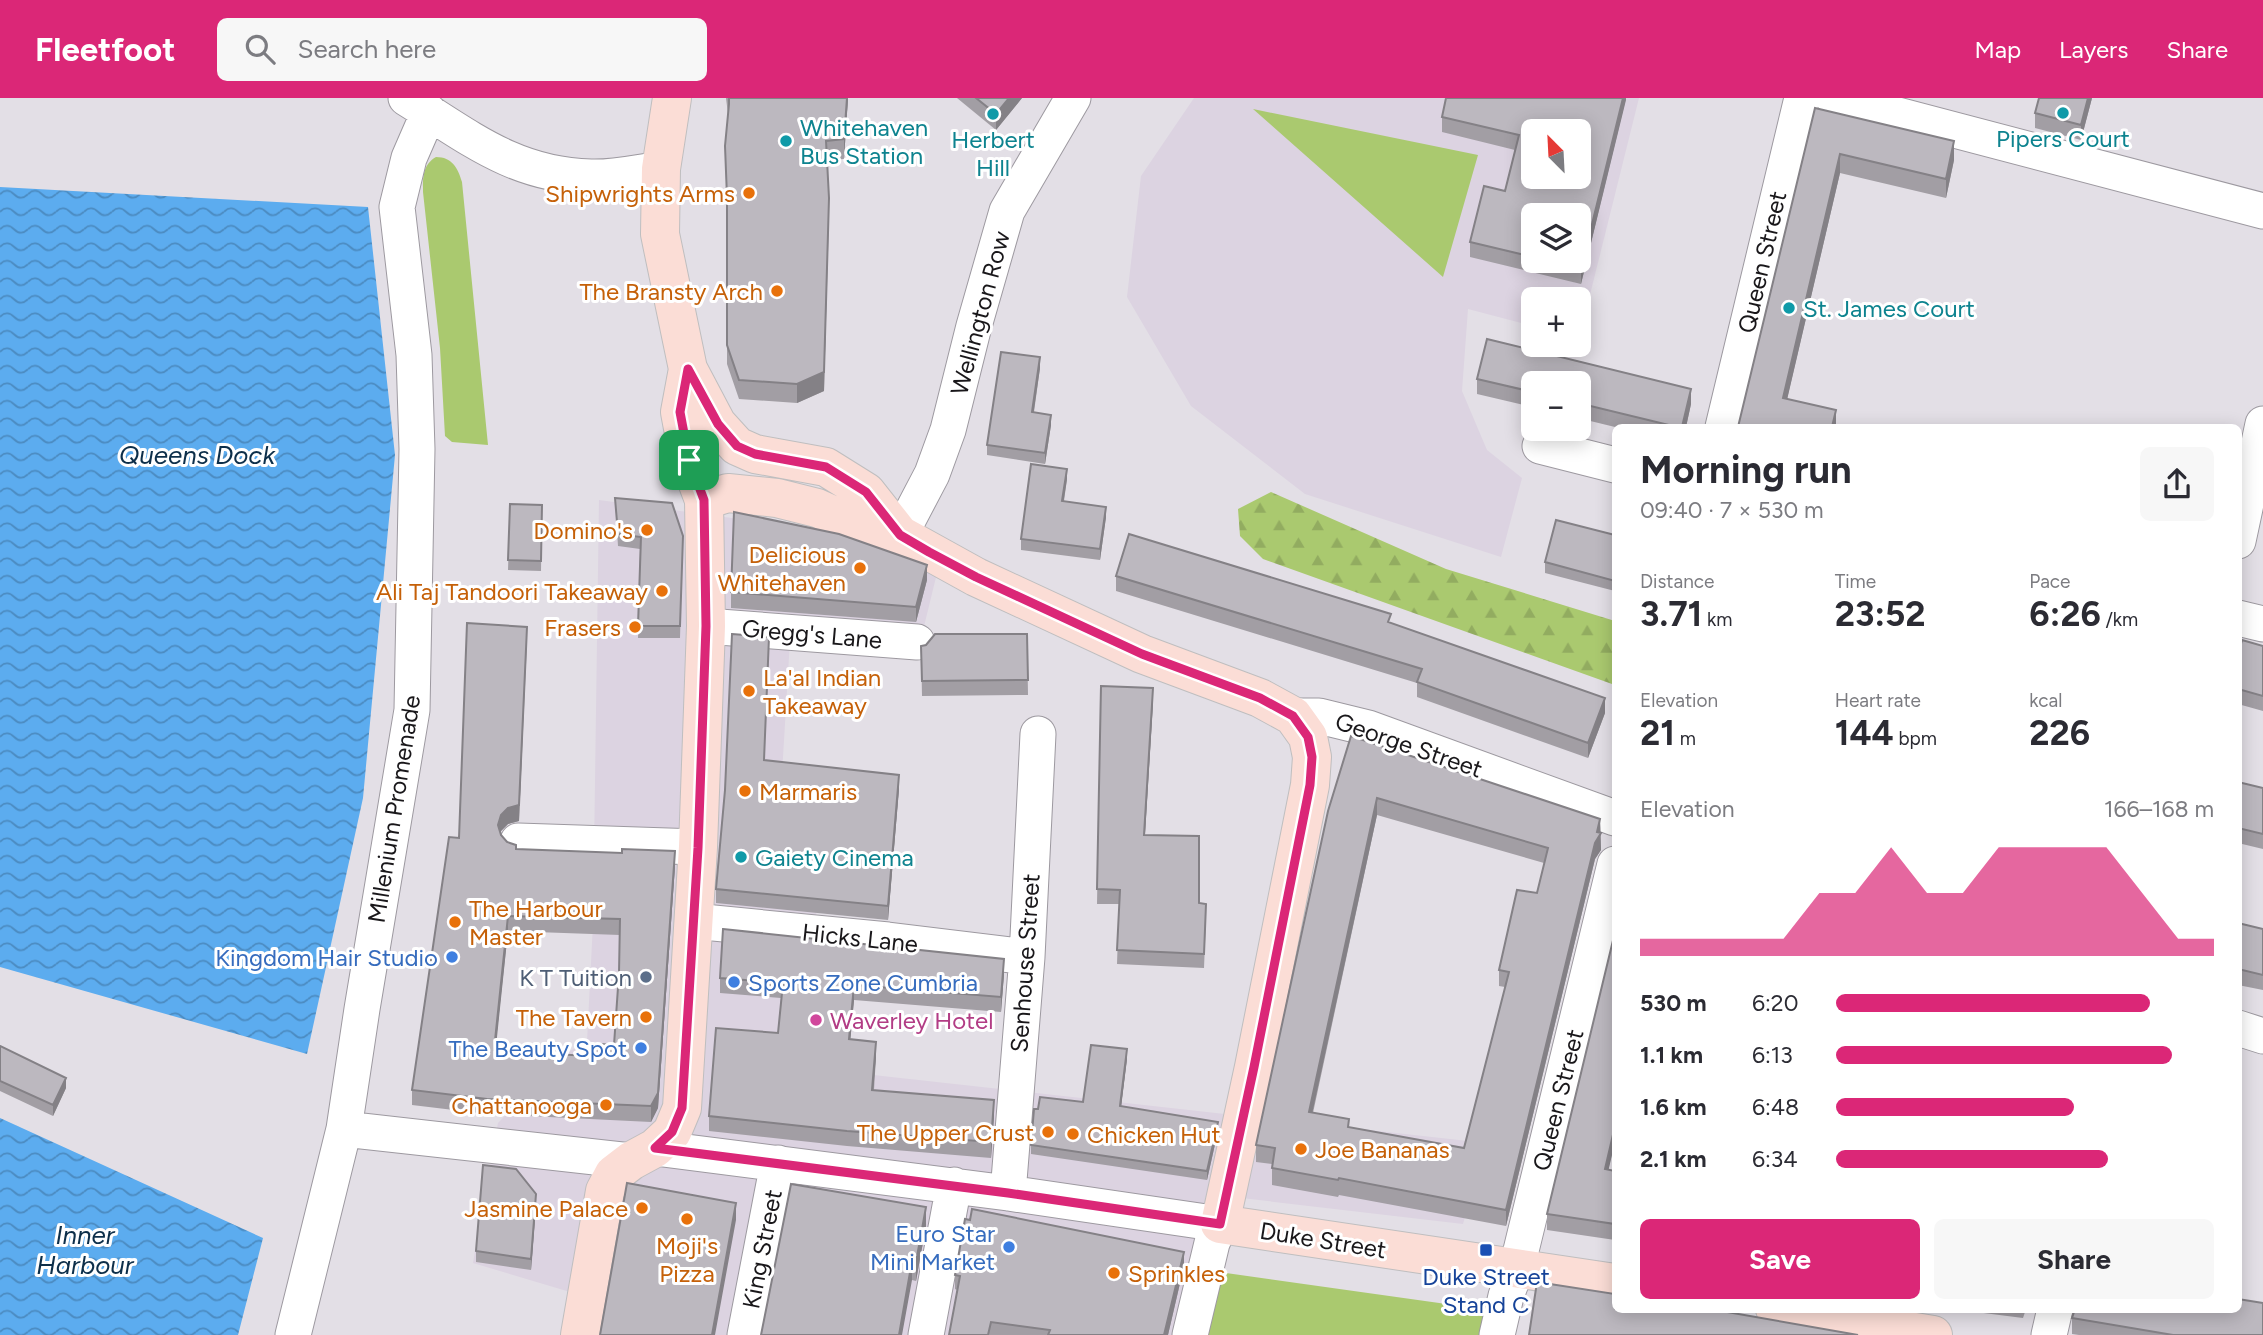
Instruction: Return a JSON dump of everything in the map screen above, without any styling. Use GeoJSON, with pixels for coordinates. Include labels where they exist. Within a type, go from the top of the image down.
{"type":"FeatureCollection","features":[{"type":"Feature","properties":{"kind":"main road"},"geometry":{"type":"LineString","coordinates":[[672,98],[661,169],[662,252],[688,369],[718,424],[737,446],[721,465],[704,500]]}},
{"type":"Feature","properties":{"kind":"main road"},"geometry":{"type":"LineString","coordinates":[[580,1335],[605,1191],[614,1174],[672,1132],[682,1108],[698,848],[706,626],[704,500],[689,460],[680,412],[688,369]]}},
{"type":"Feature","properties":{"kind":"main road","name":"George Street"},"geometry":{"type":"LineString","coordinates":[[737,446],[755,454],[826,467],[866,492],[900,535]]}},
{"type":"Feature","properties":{"kind":"main road","name":"George Street"},"geometry":{"type":"LineString","coordinates":[[704,500],[728,493],[777,498],[817,508],[846,522],[900,535],[976,577],[1142,654],[1260,698],[1293,716]]}},
{"type":"Feature","properties":{"kind":"main road"},"geometry":{"type":"LineString","coordinates":[[1220,1224],[1257,1054],[1310,785],[1312,757],[1308,737],[1293,716]]}},
{"type":"Feature","properties":{"kind":"main road","name":"Duke Street"},"geometry":{"type":"LineString","coordinates":[[1220,1224],[1612,1283]]}},
{"type":"Feature","properties":{"kind":"main road"},"geometry":{"type":"LineString","coordinates":[[1799,1313],[1933,1335]]}},
{"type":"Feature","properties":{"kind":"street","name":"Wellington Row"},"geometry":{"type":"LineString","coordinates":[[900,535],[932,474],[948,430],[1007,211],[1073,98]]}},
{"type":"Feature","properties":{"kind":"street","name":"Queen Street"},"geometry":{"type":"LineString","coordinates":[[1724,424],[1802,98]]}},
{"type":"Feature","properties":{"kind":"street"},"geometry":{"type":"LineString","coordinates":[[1833,98],[2263,211]]}},
{"type":"Feature","properties":{"kind":"street"},"geometry":{"type":"LineString","coordinates":[[418,105],[484,148],[513,162],[555,175],[594,177],[661,169]]}},
{"type":"Feature","properties":{"kind":"street","name":"Millenium Promenade"},"geometry":{"type":"LineString","coordinates":[[293,1335],[344,1129],[412,710],[417,435],[414,355],[397,206],[410,158],[418,105]]}},
{"type":"Feature","properties":{"kind":"street"},"geometry":{"type":"LineString","coordinates":[[2242,522],[2263,424]]}},
{"type":"Feature","properties":{"kind":"street"},"geometry":{"type":"LineString","coordinates":[[1540,446],[1612,464]]}},
{"type":"Feature","properties":{"kind":"street"},"geometry":{"type":"LineString","coordinates":[[2242,619],[2263,624]]}},
{"type":"Feature","properties":{"kind":"street","name":"Gregg's Lane"},"geometry":{"type":"LineString","coordinates":[[706,626],[917,642]]}},
{"type":"Feature","properties":{"kind":"street","name":"George Street"},"geometry":{"type":"LineString","coordinates":[[1293,716],[1319,716],[1368,728],[1612,817]]}},
{"type":"Feature","properties":{"kind":"street","name":"Senhouse Street"},"geometry":{"type":"LineString","coordinates":[[1008,1193],[1027,957],[1038,734]]}},
{"type":"Feature","properties":{"kind":"street"},"geometry":{"type":"LineString","coordinates":[[518,841],[698,848]]}},
{"type":"Feature","properties":{"kind":"street","name":"Queen Street"},"geometry":{"type":"LineString","coordinates":[[1497,1335],[1506,1296],[1517,1267],[1612,876]]}},
{"type":"Feature","properties":{"kind":"street","name":"Hicks Lane"},"geometry":{"type":"LineString","coordinates":[[693,921],[1027,957]]}},
{"type":"Feature","properties":{"kind":"street"},"geometry":{"type":"LineString","coordinates":[[2242,1029],[2263,1036]]}},
{"type":"Feature","properties":{"kind":"street","name":"Duke Street"},"geometry":{"type":"LineString","coordinates":[[344,1129],[778,1163],[954,1185],[1220,1224]]}},
{"type":"Feature","properties":{"kind":"street","name":"King Street"},"geometry":{"type":"LineString","coordinates":[[745,1335],[778,1163]]}},
{"type":"Feature","properties":{"kind":"street"},"geometry":{"type":"LineString","coordinates":[[926,1335],[954,1185]]}},
{"type":"Feature","properties":{"kind":"street"},"geometry":{"type":"LineString","coordinates":[[1189,1335],[1212,1243],[1220,1224]]}},
{"type":"Feature","properties":{"kind":"street"},"geometry":{"type":"LineString","coordinates":[[2049,1335],[2054,1313]]}},
{"type":"Feature","properties":{"kind":"shaded area"},"geometry":{"type":"Polygon","coordinates":[[[1194,98],[1639,98],[1591,291],[1591,287],[1521,287],[1521,323],[1468,309],[1462,391],[1487,450],[1522,478],[1501,557],[1305,494],[1191,406],[1127,297],[1141,176],[1194,98]]]}},
{"type":"Feature","properties":{"kind":"shaded area"},"geometry":{"type":"Polygon","coordinates":[[[599,500],[739,519],[938,569],[919,647],[790,640],[781,791],[821,793],[810,1068],[1486,1143],[1463,1224],[1207,1194],[1173,1335],[662,1335],[664,1320],[473,1263],[498,1123],[566,1053],[587,1042],[593,923],[599,500]]]}},
{"type":"Feature","properties":{"kind":"green space"},"geometry":{"type":"Polygon","coordinates":[[[1253,109],[1478,155],[1443,277],[1253,109]]]}},
{"type":"Feature","properties":{"kind":"green space"},"geometry":{"type":"Polygon","coordinates":[[[436,157],[453,164],[462,182],[488,445],[452,442],[445,436],[440,348],[423,192],[426,168],[436,157]]]}},
{"type":"Feature","properties":{"kind":"green space"},"geometry":{"type":"Polygon","coordinates":[[[1271,492],[1446,569],[1612,620],[1612,684],[1263,559],[1240,536],[1238,509],[1271,492]]]}},
{"type":"Feature","properties":{"kind":"green space"},"geometry":{"type":"Polygon","coordinates":[[[1219,1272],[1489,1310],[1483,1335],[1204,1335],[1219,1272]]]}},
{"type":"Feature","properties":{"kind":"water","name":"Queens Dock"},"geometry":{"type":"Polygon","coordinates":[[[0,187],[368,207],[395,455],[363,798],[307,1054],[0,967],[0,187]]]}},
{"type":"Feature","properties":{"kind":"water","name":"Inner Harbour"},"geometry":{"type":"Polygon","coordinates":[[[0,1118],[263,1238],[238,1335],[0,1335],[0,1118]]]}},
{"type":"Feature","properties":{"kind":"building"},"geometry":{"type":"Polygon","coordinates":[[[729,98],[847,98],[844,139],[826,141],[829,198],[824,372],[797,384],[739,380],[727,345],[725,146],[729,98]]]}},
{"type":"Feature","properties":{"kind":"building"},"geometry":{"type":"Polygon","coordinates":[[[976,98],[1009,98],[996,114],[976,98]]]}},
{"type":"Feature","properties":{"kind":"building"},"geometry":{"type":"Polygon","coordinates":[[[1446,98],[1623,98],[1591,228],[1591,203],[1521,203],[1521,254],[1470,242],[1484,186],[1505,191],[1519,135],[1442,117],[1446,98]]]}},
{"type":"Feature","properties":{"kind":"building"},"geometry":{"type":"Polygon","coordinates":[[[2039,98],[2088,98],[2081,125],[2035,113],[2039,98]]]}},
{"type":"Feature","properties":{"kind":"building","name":"St. James Court"},"geometry":{"type":"Polygon","coordinates":[[[1815,108],[1954,141],[1946,179],[1840,154],[1783,398],[1836,410],[1833,424],[1739,424],[1815,108]]]}},
{"type":"Feature","properties":{"kind":"building"},"geometry":{"type":"Polygon","coordinates":[[[1487,339],[1521,347],[1521,357],[1560,357],[1691,389],[1683,424],[1665,424],[1591,406],[1591,371],[1521,371],[1521,389],[1477,379],[1487,339]]]}},
{"type":"Feature","properties":{"kind":"building"},"geometry":{"type":"Polygon","coordinates":[[[1001,352],[1040,357],[1032,412],[1051,415],[1045,453],[987,445],[1001,352]]]}},
{"type":"Feature","properties":{"kind":"building"},"geometry":{"type":"Polygon","coordinates":[[[1031,464],[1067,469],[1062,501],[1106,507],[1100,549],[1021,539],[1031,464]]]}},
{"type":"Feature","properties":{"kind":"building"},"geometry":{"type":"Polygon","coordinates":[[[615,498],[672,503],[683,536],[680,626],[638,626],[641,537],[618,534],[615,498]]]}},
{"type":"Feature","properties":{"kind":"building"},"geometry":{"type":"Polygon","coordinates":[[[510,504],[542,505],[541,561],[508,560],[510,504]]]}},
{"type":"Feature","properties":{"kind":"building"},"geometry":{"type":"Polygon","coordinates":[[[734,512],[839,534],[927,565],[916,607],[731,592],[734,512]]]}},
{"type":"Feature","properties":{"kind":"building"},"geometry":{"type":"Polygon","coordinates":[[[1556,520],[1612,534],[1612,580],[1545,562],[1556,520]]]}},
{"type":"Feature","properties":{"kind":"building"},"geometry":{"type":"Polygon","coordinates":[[[1129,534],[1391,614],[1388,622],[1605,698],[1588,743],[1417,682],[1422,669],[1116,576],[1129,534]]]}},
{"type":"Feature","properties":{"kind":"building"},"geometry":{"type":"Polygon","coordinates":[[[467,623],[527,627],[519,805],[508,808],[501,815],[498,825],[501,835],[507,842],[516,845],[516,849],[622,853],[622,849],[675,851],[658,1093],[651,1106],[487,1099],[412,1090],[449,837],[459,838],[467,623]],[[508,916],[494,1050],[587,1056],[589,1043],[614,1045],[620,919],[508,916]]]}},
{"type":"Feature","properties":{"kind":"building"},"geometry":{"type":"Polygon","coordinates":[[[732,634],[769,637],[764,760],[899,775],[888,906],[716,889],[725,790],[732,634]]]}},
{"type":"Feature","properties":{"kind":"building"},"geometry":{"type":"Polygon","coordinates":[[[935,634],[1027,634],[1028,680],[922,681],[921,646],[926,645],[935,634]]]}},
{"type":"Feature","properties":{"kind":"building"},"geometry":{"type":"Polygon","coordinates":[[[2242,640],[2263,646],[2263,696],[2242,690],[2242,640]]]}},
{"type":"Feature","properties":{"kind":"building"},"geometry":{"type":"Polygon","coordinates":[[[1101,686],[1153,688],[1144,835],[1199,836],[1199,903],[1206,904],[1204,954],[1117,950],[1120,890],[1097,889],[1101,686]]]}},
{"type":"Feature","properties":{"kind":"building"},"geometry":{"type":"Polygon","coordinates":[[[1351,736],[1600,819],[1597,832],[1601,833],[1595,843],[1506,1210],[1272,1168],[1275,1148],[1256,1145],[1328,811],[1351,736]],[[1377,798],[1309,1112],[1349,1119],[1348,1127],[1464,1148],[1509,972],[1499,970],[1517,890],[1537,893],[1548,848],[1377,798]]]}},
{"type":"Feature","properties":{"kind":"building"},"geometry":{"type":"Polygon","coordinates":[[[2242,783],[2263,788],[2263,834],[2242,829],[2242,783]]]}},
{"type":"Feature","properties":{"kind":"building"},"geometry":{"type":"Polygon","coordinates":[[[2242,924],[2263,929],[2263,975],[2242,970],[2242,924]]]}},
{"type":"Feature","properties":{"kind":"building"},"geometry":{"type":"Polygon","coordinates":[[[723,929],[1004,959],[1001,997],[854,985],[849,1039],[876,1042],[872,1090],[994,1100],[991,1142],[847,1131],[709,1116],[716,1028],[778,1033],[783,983],[720,978],[723,929]]]}},
{"type":"Feature","properties":{"kind":"building"},"geometry":{"type":"Polygon","coordinates":[[[1612,944],[1612,1139],[1605,1169],[1612,1170],[1612,1224],[1547,1214],[1612,944]]]}},
{"type":"Feature","properties":{"kind":"building"},"geometry":{"type":"Polygon","coordinates":[[[1091,1045],[1127,1049],[1120,1106],[1218,1122],[1207,1171],[1031,1145],[1034,1109],[1038,1109],[1040,1097],[1083,1102],[1091,1045]]]}},
{"type":"Feature","properties":{"kind":"building"},"geometry":{"type":"Polygon","coordinates":[[[0,1046],[66,1078],[53,1105],[0,1081],[0,1046]]]}},
{"type":"Feature","properties":{"kind":"building"},"geometry":{"type":"Polygon","coordinates":[[[483,1165],[516,1169],[536,1194],[531,1259],[476,1251],[483,1165]]]}},
{"type":"Feature","properties":{"kind":"building"},"geometry":{"type":"Polygon","coordinates":[[[627,1183],[736,1203],[712,1335],[600,1335],[627,1183]]]}},
{"type":"Feature","properties":{"kind":"building"},"geometry":{"type":"Polygon","coordinates":[[[791,1184],[926,1207],[916,1262],[912,1261],[899,1335],[761,1335],[791,1184]]]}},
{"type":"Feature","properties":{"kind":"building"},"geometry":{"type":"Polygon","coordinates":[[[972,1209],[1184,1252],[1164,1335],[1048,1335],[1050,1330],[991,1322],[988,1335],[949,1335],[960,1276],[955,1275],[965,1219],[970,1220],[972,1209]]]}},
{"type":"Feature","properties":{"kind":"building"},"geometry":{"type":"Polygon","coordinates":[[[1537,1282],[1612,1294],[1612,1313],[1733,1313],[1858,1335],[1529,1335],[1537,1282]]]}},
{"type":"Feature","properties":{"kind":"building"},"geometry":{"type":"Polygon","coordinates":[[[2242,1300],[2263,1303],[2263,1335],[2173,1335],[2072,1318],[2074,1313],[2242,1313],[2242,1300]]]}},
{"type":"Feature","properties":{"kind":"place","name":"Pipers Court"},"geometry":{"type":"Point","coordinates":[2063,113]}},
{"type":"Feature","properties":{"kind":"place","name":"Herbert Hill"},"geometry":{"type":"Point","coordinates":[993,114]}},
{"type":"Feature","properties":{"kind":"place","name":"Whitehaven Bus Station"},"geometry":{"type":"Point","coordinates":[786,141]}},
{"type":"Feature","properties":{"kind":"place","name":"Shipwrights Arms"},"geometry":{"type":"Point","coordinates":[749,193]}},
{"type":"Feature","properties":{"kind":"place","name":"The Bransty Arch"},"geometry":{"type":"Point","coordinates":[777,291]}},
{"type":"Feature","properties":{"kind":"place","name":"St. James Court"},"geometry":{"type":"Point","coordinates":[1789,308]}},
{"type":"Feature","properties":{"kind":"place","name":"Domino's"},"geometry":{"type":"Point","coordinates":[647,530]}},
{"type":"Feature","properties":{"kind":"place","name":"Delicious Whitehaven"},"geometry":{"type":"Point","coordinates":[860,568]}},
{"type":"Feature","properties":{"kind":"place","name":"Ali Taj Tandoori Takeaway"},"geometry":{"type":"Point","coordinates":[662,591]}},
{"type":"Feature","properties":{"kind":"place","name":"Frasers"},"geometry":{"type":"Point","coordinates":[635,627]}},
{"type":"Feature","properties":{"kind":"place","name":"La'al Indian Takeaway"},"geometry":{"type":"Point","coordinates":[749,691]}},
{"type":"Feature","properties":{"kind":"place","name":"Marmaris"},"geometry":{"type":"Point","coordinates":[745,791]}},
{"type":"Feature","properties":{"kind":"place","name":"Gaiety Cinema"},"geometry":{"type":"Point","coordinates":[741,857]}},
{"type":"Feature","properties":{"kind":"place","name":"The Harbour Master"},"geometry":{"type":"Point","coordinates":[455,922]}},
{"type":"Feature","properties":{"kind":"place","name":"Kingdom Hair Studio"},"geometry":{"type":"Point","coordinates":[452,957]}},
{"type":"Feature","properties":{"kind":"place","name":"K T Tuition"},"geometry":{"type":"Point","coordinates":[646,977]}},
{"type":"Feature","properties":{"kind":"place","name":"Sports Zone Cumbria"},"geometry":{"type":"Point","coordinates":[734,982]}},
{"type":"Feature","properties":{"kind":"place","name":"The Tavern"},"geometry":{"type":"Point","coordinates":[646,1017]}},
{"type":"Feature","properties":{"kind":"place","name":"Waverley Hotel"},"geometry":{"type":"Point","coordinates":[816,1020]}},
{"type":"Feature","properties":{"kind":"place","name":"The Beauty Spot"},"geometry":{"type":"Point","coordinates":[641,1048]}},
{"type":"Feature","properties":{"kind":"place","name":"Chattanooga"},"geometry":{"type":"Point","coordinates":[606,1105]}},
{"type":"Feature","properties":{"kind":"place","name":"The Upper Crust"},"geometry":{"type":"Point","coordinates":[1048,1132]}},
{"type":"Feature","properties":{"kind":"place","name":"Chicken Hut"},"geometry":{"type":"Point","coordinates":[1073,1134]}},
{"type":"Feature","properties":{"kind":"place","name":"Joe Bananas"},"geometry":{"type":"Point","coordinates":[1301,1149]}},
{"type":"Feature","properties":{"kind":"place","name":"Jasmine Palace"},"geometry":{"type":"Point","coordinates":[642,1208]}},
{"type":"Feature","properties":{"kind":"place","name":"Moji's Pizza"},"geometry":{"type":"Point","coordinates":[687,1219]}},
{"type":"Feature","properties":{"kind":"place","name":"Euro Star Mini Market"},"geometry":{"type":"Point","coordinates":[1009,1247]}},
{"type":"Feature","properties":{"kind":"place","name":"Duke Street Stand C"},"geometry":{"type":"Point","coordinates":[1486,1250]}},
{"type":"Feature","properties":{"kind":"place","name":"Sprinkles"},"geometry":{"type":"Point","coordinates":[1114,1273]}},
{"type":"Feature","properties":{"kind":"route"},"geometry":{"type":"LineString","coordinates":[[688,369],[718,424],[737,446],[755,454],[826,467],[866,492],[900,535],[929,552],[976,577],[1142,654],[1260,698],[1293,716],[1308,737],[1312,757],[1310,785],[1220,1224],[823,1168],[655,1148],[672,1132],[682,1108],[698,848],[706,626],[704,500],[689,460],[680,412],[688,369]]}}]}
